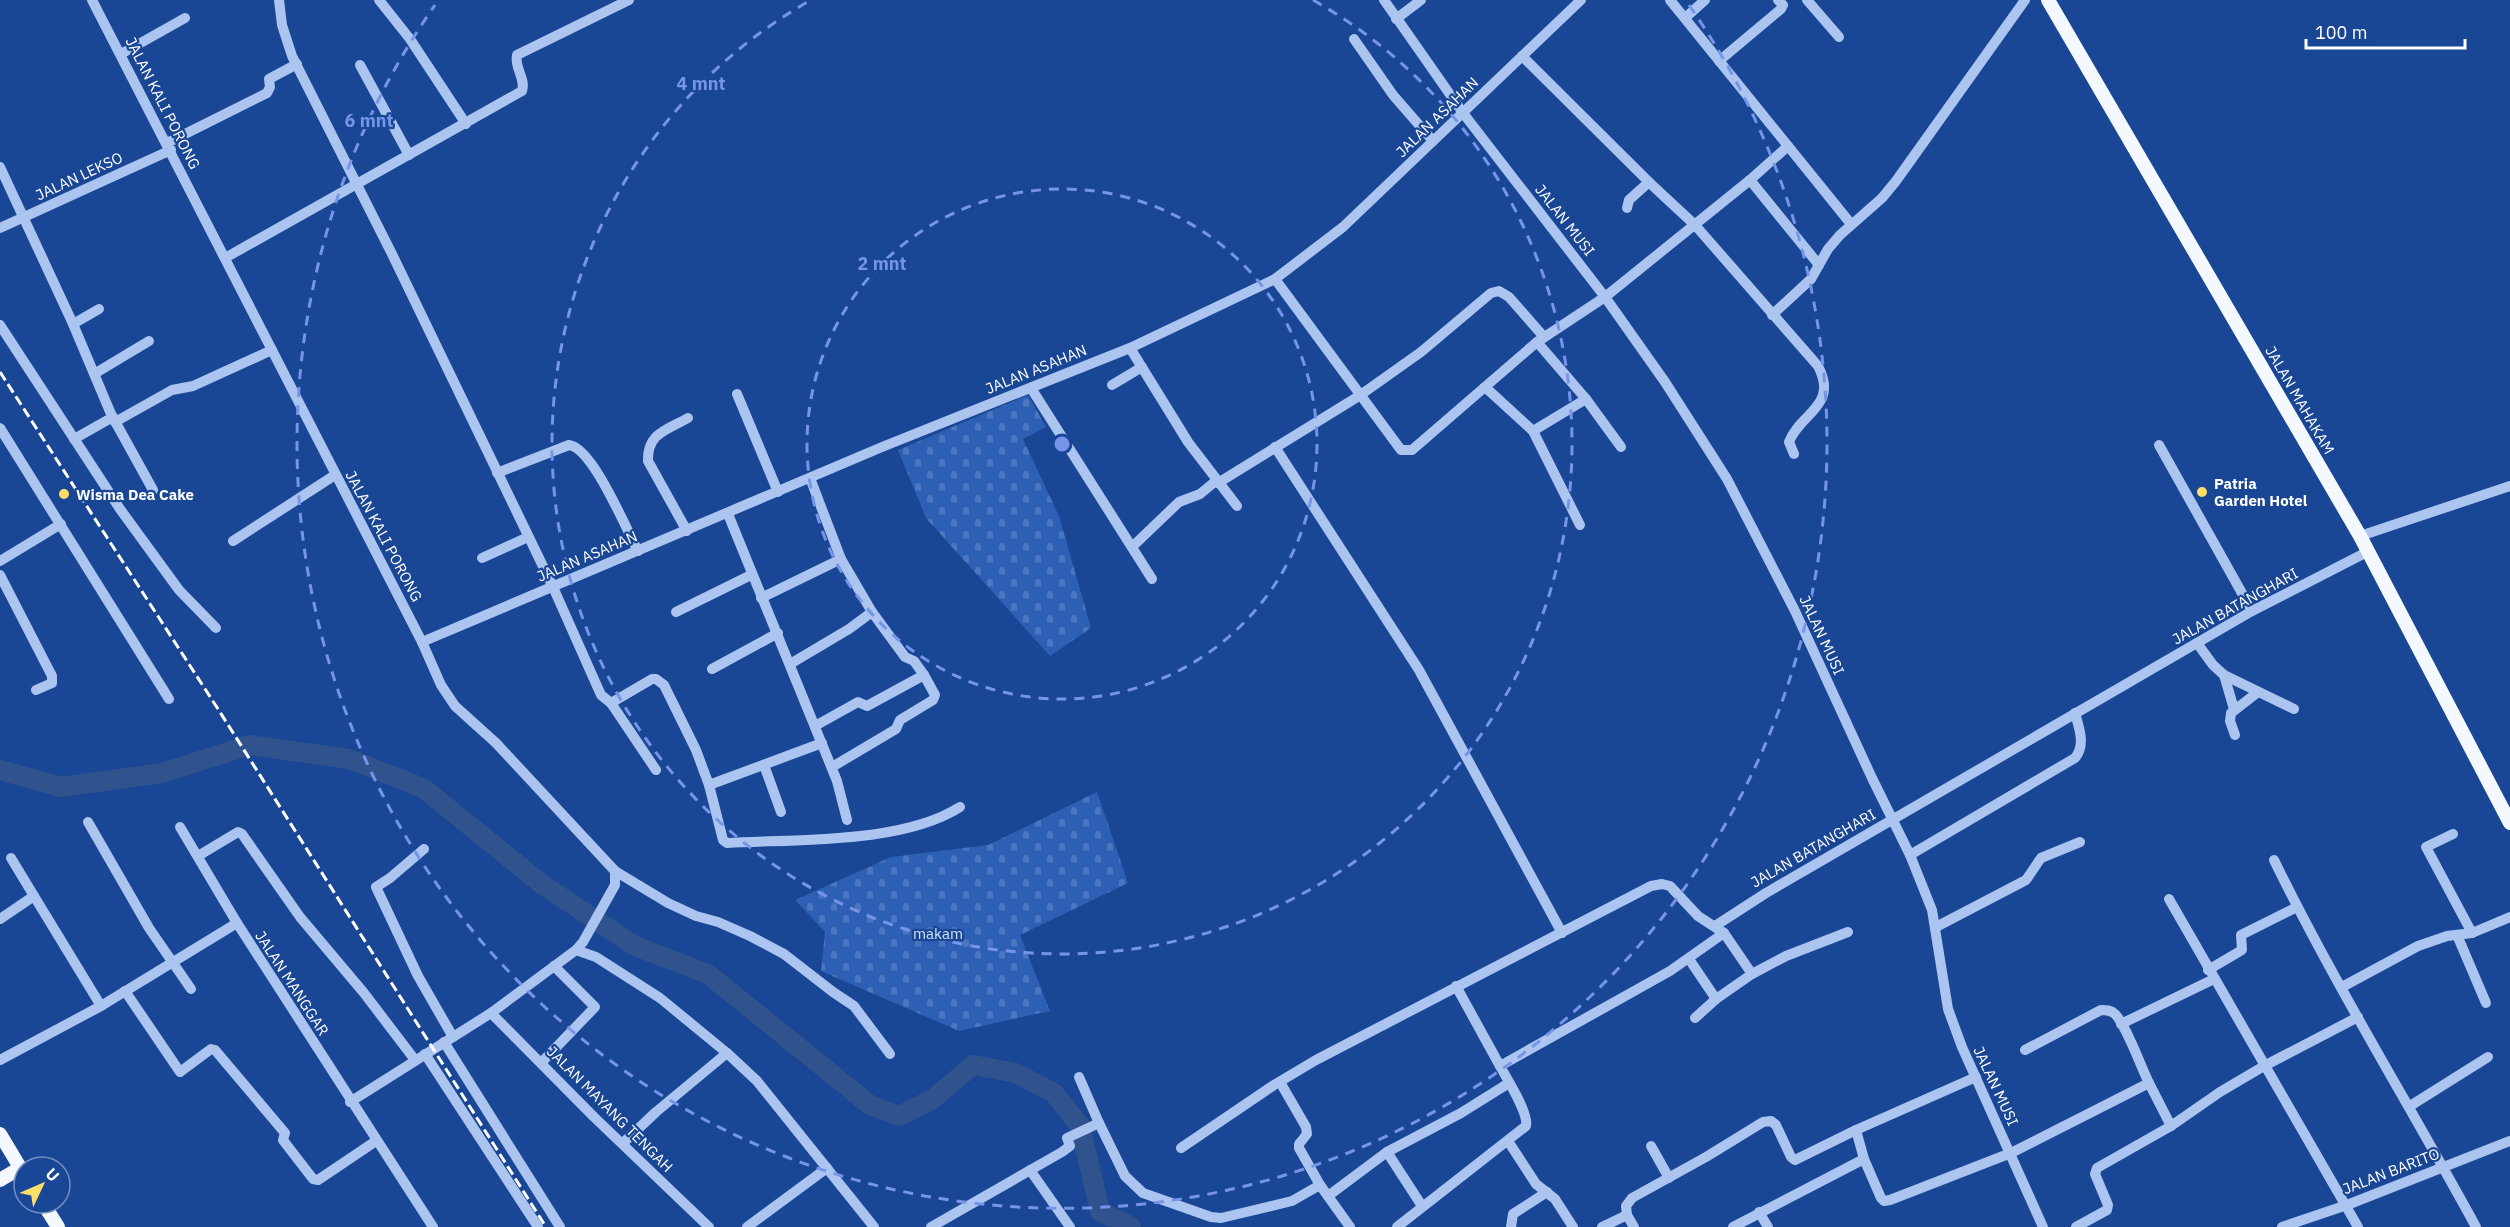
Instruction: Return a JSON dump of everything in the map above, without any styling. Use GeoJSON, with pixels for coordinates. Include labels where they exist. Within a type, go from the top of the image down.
{"type":"FeatureCollection","features":[{"type":"Feature","properties":{"kind":"main road","name":"JALAN MAHAKAM"},"geometry":{"type":"LineString","coordinates":[[2048,0],[2360,536],[2508,815]]}},
{"type":"Feature","properties":{"kind":"main road"},"geometry":{"type":"LineString","coordinates":[[0,1134],[12,1155]]}},
{"type":"Feature","properties":{"kind":"street","name":"JALAN KALI PORONG"},"geometry":{"type":"LineString","coordinates":[[92,0],[422,642],[441,685],[455,706],[496,743],[615,871],[668,903],[750,936],[784,954],[854,1006],[890,1054]]}},
{"type":"Feature","properties":{"kind":"street"},"geometry":{"type":"LineString","coordinates":[[279,0],[282,25],[297,64],[358,184],[553,587],[601,695],[611,703],[656,770]]}},
{"type":"Feature","properties":{"kind":"street"},"geometry":{"type":"LineString","coordinates":[[379,0],[410,39],[466,123]]}},
{"type":"Feature","properties":{"kind":"street"},"geometry":{"type":"LineString","coordinates":[[225,258],[522,91],[524,83],[517,68],[517,55],[629,0]]}},
{"type":"Feature","properties":{"kind":"street","name":"JALAN MUSI"},"geometry":{"type":"LineString","coordinates":[[1384,0],[1463,112],[1605,297],[1727,479],[1795,611],[1910,855],[1932,910],[1948,1009],[1962,1047],[2043,1227]]}},
{"type":"Feature","properties":{"kind":"street"},"geometry":{"type":"LineString","coordinates":[[1396,19],[1421,0]]}},
{"type":"Feature","properties":{"kind":"street","name":"JALAN ASAHAN"},"geometry":{"type":"LineString","coordinates":[[422,642],[810,478],[1130,348],[1275,279],[1343,227],[1581,0]]}},
{"type":"Feature","properties":{"kind":"street"},"geometry":{"type":"LineString","coordinates":[[1670,0],[1851,224]]}},
{"type":"Feature","properties":{"kind":"street"},"geometry":{"type":"LineString","coordinates":[[1684,18],[1705,0]]}},
{"type":"Feature","properties":{"kind":"street"},"geometry":{"type":"LineString","coordinates":[[1719,61],[1781,9],[1783,4],[1778,0]]}},
{"type":"Feature","properties":{"kind":"street"},"geometry":{"type":"LineString","coordinates":[[1807,0],[1839,37]]}},
{"type":"Feature","properties":{"kind":"street"},"geometry":{"type":"LineString","coordinates":[[1772,315],[1811,279],[1828,249],[1851,224],[1882,198],[1896,181],[2025,0]]}},
{"type":"Feature","properties":{"kind":"street"},"geometry":{"type":"LineString","coordinates":[[121,54],[184,18]]}},
{"type":"Feature","properties":{"kind":"street"},"geometry":{"type":"LineString","coordinates":[[1354,39],[1393,95],[1433,141]]}},
{"type":"Feature","properties":{"kind":"street"},"geometry":{"type":"LineString","coordinates":[[1522,56],[1695,225],[1818,366],[1824,378],[1822,394],[1817,408],[1792,435],[1789,442],[1794,454]]}},
{"type":"Feature","properties":{"kind":"street","name":"JALAN LEKSO"},"geometry":{"type":"LineString","coordinates":[[0,228],[169,147],[267,93],[270,87],[269,79],[297,64]]}},
{"type":"Feature","properties":{"kind":"street"},"geometry":{"type":"LineString","coordinates":[[360,65],[409,155]]}},
{"type":"Feature","properties":{"kind":"street"},"geometry":{"type":"LineString","coordinates":[[1275,279],[1359,396],[1401,450],[1405,452],[1412,450],[1541,339],[1605,297],[1750,180],[1788,146]]}},
{"type":"Feature","properties":{"kind":"street"},"geometry":{"type":"LineString","coordinates":[[0,167],[73,324],[114,420],[153,490]]}},
{"type":"Feature","properties":{"kind":"street"},"geometry":{"type":"LineString","coordinates":[[1750,180],[1818,265]]}},
{"type":"Feature","properties":{"kind":"street"},"geometry":{"type":"LineString","coordinates":[[1628,208],[1629,200],[1649,182]]}},
{"type":"Feature","properties":{"kind":"street"},"geometry":{"type":"LineString","coordinates":[[1132,547],[1179,502],[1200,494],[1359,396],[1422,352],[1491,293],[1499,291],[1509,297],[1621,447]]}},
{"type":"Feature","properties":{"kind":"street"},"geometry":{"type":"LineString","coordinates":[[73,324],[99,309]]}},
{"type":"Feature","properties":{"kind":"street"},"geometry":{"type":"LineString","coordinates":[[0,325],[74,439],[160,564],[179,590],[216,628]]}},
{"type":"Feature","properties":{"kind":"street"},"geometry":{"type":"LineString","coordinates":[[94,374],[149,341]]}},
{"type":"Feature","properties":{"kind":"street"},"geometry":{"type":"LineString","coordinates":[[1130,348],[1188,442],[1237,506]]}},
{"type":"Feature","properties":{"kind":"street"},"geometry":{"type":"LineString","coordinates":[[74,439],[172,390],[193,386],[272,350]]}},
{"type":"Feature","properties":{"kind":"street"},"geometry":{"type":"LineString","coordinates":[[1112,385],[1142,367]]}},
{"type":"Feature","properties":{"kind":"street"},"geometry":{"type":"LineString","coordinates":[[1485,387],[1533,431],[1580,525]]}},
{"type":"Feature","properties":{"kind":"street"},"geometry":{"type":"LineString","coordinates":[[1031,388],[1152,579]]}},
{"type":"Feature","properties":{"kind":"street"},"geometry":{"type":"LineString","coordinates":[[737,394],[778,492]]}},
{"type":"Feature","properties":{"kind":"street"},"geometry":{"type":"LineString","coordinates":[[1533,431],[1586,399]]}},
{"type":"Feature","properties":{"kind":"street"},"geometry":{"type":"LineString","coordinates":[[687,418],[653,438],[648,449],[648,461],[687,531]]}},
{"type":"Feature","properties":{"kind":"street"},"geometry":{"type":"LineString","coordinates":[[0,428],[169,699]]}},
{"type":"Feature","properties":{"kind":"street"},"geometry":{"type":"LineString","coordinates":[[497,473],[569,445],[575,446],[592,462],[638,551]]}},
{"type":"Feature","properties":{"kind":"street"},"geometry":{"type":"LineString","coordinates":[[2159,445],[2252,611]]}},
{"type":"Feature","properties":{"kind":"street"},"geometry":{"type":"LineString","coordinates":[[1275,447],[1419,670],[1562,933]]}},
{"type":"Feature","properties":{"kind":"street"},"geometry":{"type":"LineString","coordinates":[[233,541],[335,475]]}},
{"type":"Feature","properties":{"kind":"street"},"geometry":{"type":"LineString","coordinates":[[810,478],[842,559],[872,612],[905,657],[914,661],[935,695],[933,700],[900,720],[896,729],[832,767]]}},
{"type":"Feature","properties":{"kind":"street"},"geometry":{"type":"LineString","coordinates":[[2360,536],[2510,486]]}},
{"type":"Feature","properties":{"kind":"street"},"geometry":{"type":"LineString","coordinates":[[728,513],[751,575],[778,633],[832,767],[847,820]]}},
{"type":"Feature","properties":{"kind":"street"},"geometry":{"type":"LineString","coordinates":[[0,561],[61,524]]}},
{"type":"Feature","properties":{"kind":"street"},"geometry":{"type":"LineString","coordinates":[[482,558],[528,537]]}},
{"type":"Feature","properties":{"kind":"street","name":"JALAN BATANGHARI"},"geometry":{"type":"LineString","coordinates":[[1715,926],[1766,893],[1892,819],[2252,611],[2367,552]]}},
{"type":"Feature","properties":{"kind":"street"},"geometry":{"type":"LineString","coordinates":[[761,598],[842,559]]}},
{"type":"Feature","properties":{"kind":"street"},"geometry":{"type":"LineString","coordinates":[[0,575],[52,676],[52,683],[36,690]]}},
{"type":"Feature","properties":{"kind":"street"},"geometry":{"type":"LineString","coordinates":[[676,612],[751,575]]}},
{"type":"Feature","properties":{"kind":"street"},"geometry":{"type":"LineString","coordinates":[[790,664],[849,629],[872,612]]}},
{"type":"Feature","properties":{"kind":"street"},"geometry":{"type":"LineString","coordinates":[[712,669],[778,633]]}},
{"type":"Feature","properties":{"kind":"street"},"geometry":{"type":"LineString","coordinates":[[2197,643],[2213,665],[2224,675],[2294,709]]}},
{"type":"Feature","properties":{"kind":"street"},"geometry":{"type":"LineString","coordinates":[[815,726],[858,702],[867,706],[924,675]]}},
{"type":"Feature","properties":{"kind":"street"},"geometry":{"type":"LineString","coordinates":[[2224,675],[2234,709]]}},
{"type":"Feature","properties":{"kind":"street"},"geometry":{"type":"LineString","coordinates":[[611,703],[651,679],[660,681],[664,685],[696,750],[709,785],[721,834],[727,843],[854,836],[928,822],[960,807]]}},
{"type":"Feature","properties":{"kind":"street"},"geometry":{"type":"LineString","coordinates":[[2235,735],[2230,721],[2231,713],[2258,692]]}},
{"type":"Feature","properties":{"kind":"street"},"geometry":{"type":"LineString","coordinates":[[1910,855],[2075,758],[2081,746],[2081,733],[2075,713]]}},
{"type":"Feature","properties":{"kind":"street"},"geometry":{"type":"LineString","coordinates":[[709,785],[822,743]]}},
{"type":"Feature","properties":{"kind":"street"},"geometry":{"type":"LineString","coordinates":[[764,765],[781,812]]}},
{"type":"Feature","properties":{"kind":"street"},"geometry":{"type":"LineString","coordinates":[[88,822],[171,963],[191,989]]}},
{"type":"Feature","properties":{"kind":"street"},"geometry":{"type":"LineString","coordinates":[[180,826],[237,923]]}},
{"type":"Feature","properties":{"kind":"street"},"geometry":{"type":"LineString","coordinates":[[198,856],[238,832],[242,834],[300,917],[420,1057],[538,1227]]}},
{"type":"Feature","properties":{"kind":"street"},"geometry":{"type":"LineString","coordinates":[[2454,834],[2426,847],[2472,933]]}},
{"type":"Feature","properties":{"kind":"street"},"geometry":{"type":"LineString","coordinates":[[1936,927],[2026,880],[2041,858],[2080,842]]}},
{"type":"Feature","properties":{"kind":"street"},"geometry":{"type":"LineString","coordinates":[[424,849],[376,887],[448,1039],[560,1227]]}},
{"type":"Feature","properties":{"kind":"street"},"geometry":{"type":"LineString","coordinates":[[11,858],[101,1006]]}},
{"type":"Feature","properties":{"kind":"street"},"geometry":{"type":"LineString","coordinates":[[2274,860],[2297,907],[2476,1227]]}},
{"type":"Feature","properties":{"kind":"street"},"geometry":{"type":"LineString","coordinates":[[350,1102],[491,1013],[580,946],[615,885],[615,871]]}},
{"type":"Feature","properties":{"kind":"street"},"geometry":{"type":"LineString","coordinates":[[1181,1148],[1280,1082],[1456,986],[1651,886],[1662,884],[1670,886],[1698,916],[1724,933],[1752,974]]}},
{"type":"Feature","properties":{"kind":"street"},"geometry":{"type":"LineString","coordinates":[[0,919],[34,896]]}},
{"type":"Feature","properties":{"kind":"street"},"geometry":{"type":"LineString","coordinates":[[2169,899],[2358,1227]]}},
{"type":"Feature","properties":{"kind":"street"},"geometry":{"type":"LineString","coordinates":[[2121,1024],[2211,974],[2242,950],[2241,935],[2297,907]]}},
{"type":"Feature","properties":{"kind":"street"},"geometry":{"type":"LineString","coordinates":[[2342,987],[2418,946],[2472,933],[2510,917]]}},
{"type":"Feature","properties":{"kind":"street","name":"JALAN MANGGAR"},"geometry":{"type":"LineString","coordinates":[[0,1060],[101,1006],[237,923],[350,1102],[433,1227]]}},
{"type":"Feature","properties":{"kind":"street"},"geometry":{"type":"LineString","coordinates":[[1695,1018],[1716,999],[1752,974],[1786,956],[1848,932]]}},
{"type":"Feature","properties":{"kind":"street"},"geometry":{"type":"LineString","coordinates":[[1500,1066],[1689,959],[1724,933]]}},
{"type":"Feature","properties":{"kind":"street"},"geometry":{"type":"LineString","coordinates":[[2457,935],[2486,1003]]}},
{"type":"Feature","properties":{"kind":"street"},"geometry":{"type":"LineString","coordinates":[[580,946],[660,998],[757,1081],[874,1227]]}},
{"type":"Feature","properties":{"kind":"street"},"geometry":{"type":"LineString","coordinates":[[1689,959],[1716,999]]}},
{"type":"Feature","properties":{"kind":"street"},"geometry":{"type":"LineString","coordinates":[[542,1062],[595,1007],[555,966]]}},
{"type":"Feature","properties":{"kind":"street"},"geometry":{"type":"LineString","coordinates":[[1397,1227],[1522,1131],[1527,1121],[1456,986]]}},
{"type":"Feature","properties":{"kind":"street"},"geometry":{"type":"LineString","coordinates":[[125,991],[180,1072],[211,1049],[215,1050],[285,1133],[286,1144],[314,1179],[318,1180],[376,1141]]}},
{"type":"Feature","properties":{"kind":"street"},"geometry":{"type":"LineString","coordinates":[[2025,1050],[2101,1010],[2114,1013],[2171,1126]]}},
{"type":"Feature","properties":{"kind":"street","name":"JALAN MAYANG TENGAH"},"geometry":{"type":"LineString","coordinates":[[491,1013],[709,1227]]}},
{"type":"Feature","properties":{"kind":"street"},"geometry":{"type":"LineString","coordinates":[[2076,1227],[2107,1210],[2108,1205],[2095,1174],[2097,1168],[2171,1126],[2220,1092],[2264,1066],[2358,1017]]}},
{"type":"Feature","properties":{"kind":"street"},"geometry":{"type":"LineString","coordinates":[[623,1143],[656,1112],[727,1053]]}},
{"type":"Feature","properties":{"kind":"street"},"geometry":{"type":"LineString","coordinates":[[2410,1106],[2488,1057]]}},
{"type":"Feature","properties":{"kind":"street"},"geometry":{"type":"LineString","coordinates":[[1079,1077],[1096,1124],[1125,1176],[1143,1192],[1221,1218],[1292,1201],[1320,1185]]}},
{"type":"Feature","properties":{"kind":"street"},"geometry":{"type":"LineString","coordinates":[[1634,1227],[1625,1209],[1628,1202],[1763,1122],[1771,1121],[1776,1125],[1791,1157],[1795,1160],[1856,1130],[1976,1077]]}},
{"type":"Feature","properties":{"kind":"street"},"geometry":{"type":"LineString","coordinates":[[1280,1082],[1306,1127],[1307,1134],[1299,1144],[1299,1148],[1320,1185],[1350,1227]]}},
{"type":"Feature","properties":{"kind":"street"},"geometry":{"type":"LineString","coordinates":[[1328,1196],[1387,1152],[1461,1113],[1509,1083]]}},
{"type":"Feature","properties":{"kind":"street"},"geometry":{"type":"LineString","coordinates":[[1856,1130],[1863,1159],[1884,1201],[2011,1153],[2148,1083]]}},
{"type":"Feature","properties":{"kind":"street"},"geometry":{"type":"LineString","coordinates":[[931,1227],[1070,1147],[1067,1138],[1096,1124]]}},
{"type":"Feature","properties":{"kind":"street"},"geometry":{"type":"LineString","coordinates":[[1508,1141],[1536,1184],[1547,1192],[1566,1213],[1573,1227]]}},
{"type":"Feature","properties":{"kind":"street","name":"JALAN BARITO"},"geometry":{"type":"LineString","coordinates":[[2282,1227],[2347,1205],[2510,1141]]}},
{"type":"Feature","properties":{"kind":"street"},"geometry":{"type":"LineString","coordinates":[[1651,1146],[1668,1178]]}},
{"type":"Feature","properties":{"kind":"street"},"geometry":{"type":"LineString","coordinates":[[1387,1152],[1422,1206]]}},
{"type":"Feature","properties":{"kind":"street"},"geometry":{"type":"LineString","coordinates":[[1733,1227],[1863,1159]]}},
{"type":"Feature","properties":{"kind":"street"},"geometry":{"type":"LineString","coordinates":[[747,1227],[827,1168]]}},
{"type":"Feature","properties":{"kind":"street"},"geometry":{"type":"LineString","coordinates":[[1030,1170],[1070,1227]]}},
{"type":"Feature","properties":{"kind":"street"},"geometry":{"type":"LineString","coordinates":[[1511,1227],[1513,1214],[1547,1192]]}},
{"type":"Feature","properties":{"kind":"street"},"geometry":{"type":"LineString","coordinates":[[1759,1212],[1768,1227]]}},
{"type":"Feature","properties":{"kind":"street"},"geometry":{"type":"LineString","coordinates":[[1602,1227],[1628,1215]]}},
{"type":"Feature","properties":{"kind":"green space"},"geometry":{"type":"Polygon","coordinates":[[[1028,395],[1046,427],[1023,439],[1059,516],[1091,628],[1050,656],[926,518],[898,450],[1028,395]]]}},
{"type":"Feature","properties":{"kind":"green space","name":"makam"},"geometry":{"type":"Polygon","coordinates":[[[1097,792],[1128,883],[1020,935],[1050,1011],[959,1031],[821,971],[825,932],[795,900],[891,857],[988,845],[1097,792]]]}},
{"type":"Feature","properties":{"kind":"waterway"},"geometry":{"type":"LineString","coordinates":[[0,770],[61,787],[162,773],[250,745],[349,759],[423,788],[543,885],[635,946],[708,974],[870,1105],[899,1116],[933,1099],[973,1065],[1016,1073],[1054,1093],[1080,1126],[1100,1211],[1131,1227]]}},
{"type":"Feature","properties":{"kind":"railway"},"geometry":{"type":"LineString","coordinates":[[0,372],[218,709],[546,1227]]}},
{"type":"Feature","properties":{"kind":"place","name":"Patria Garden Hotel"},"geometry":{"type":"Point","coordinates":[2202,492]}},
{"type":"Feature","properties":{"kind":"place","name":"Wisma Dea Cake"},"geometry":{"type":"Point","coordinates":[64,494]}}]}
